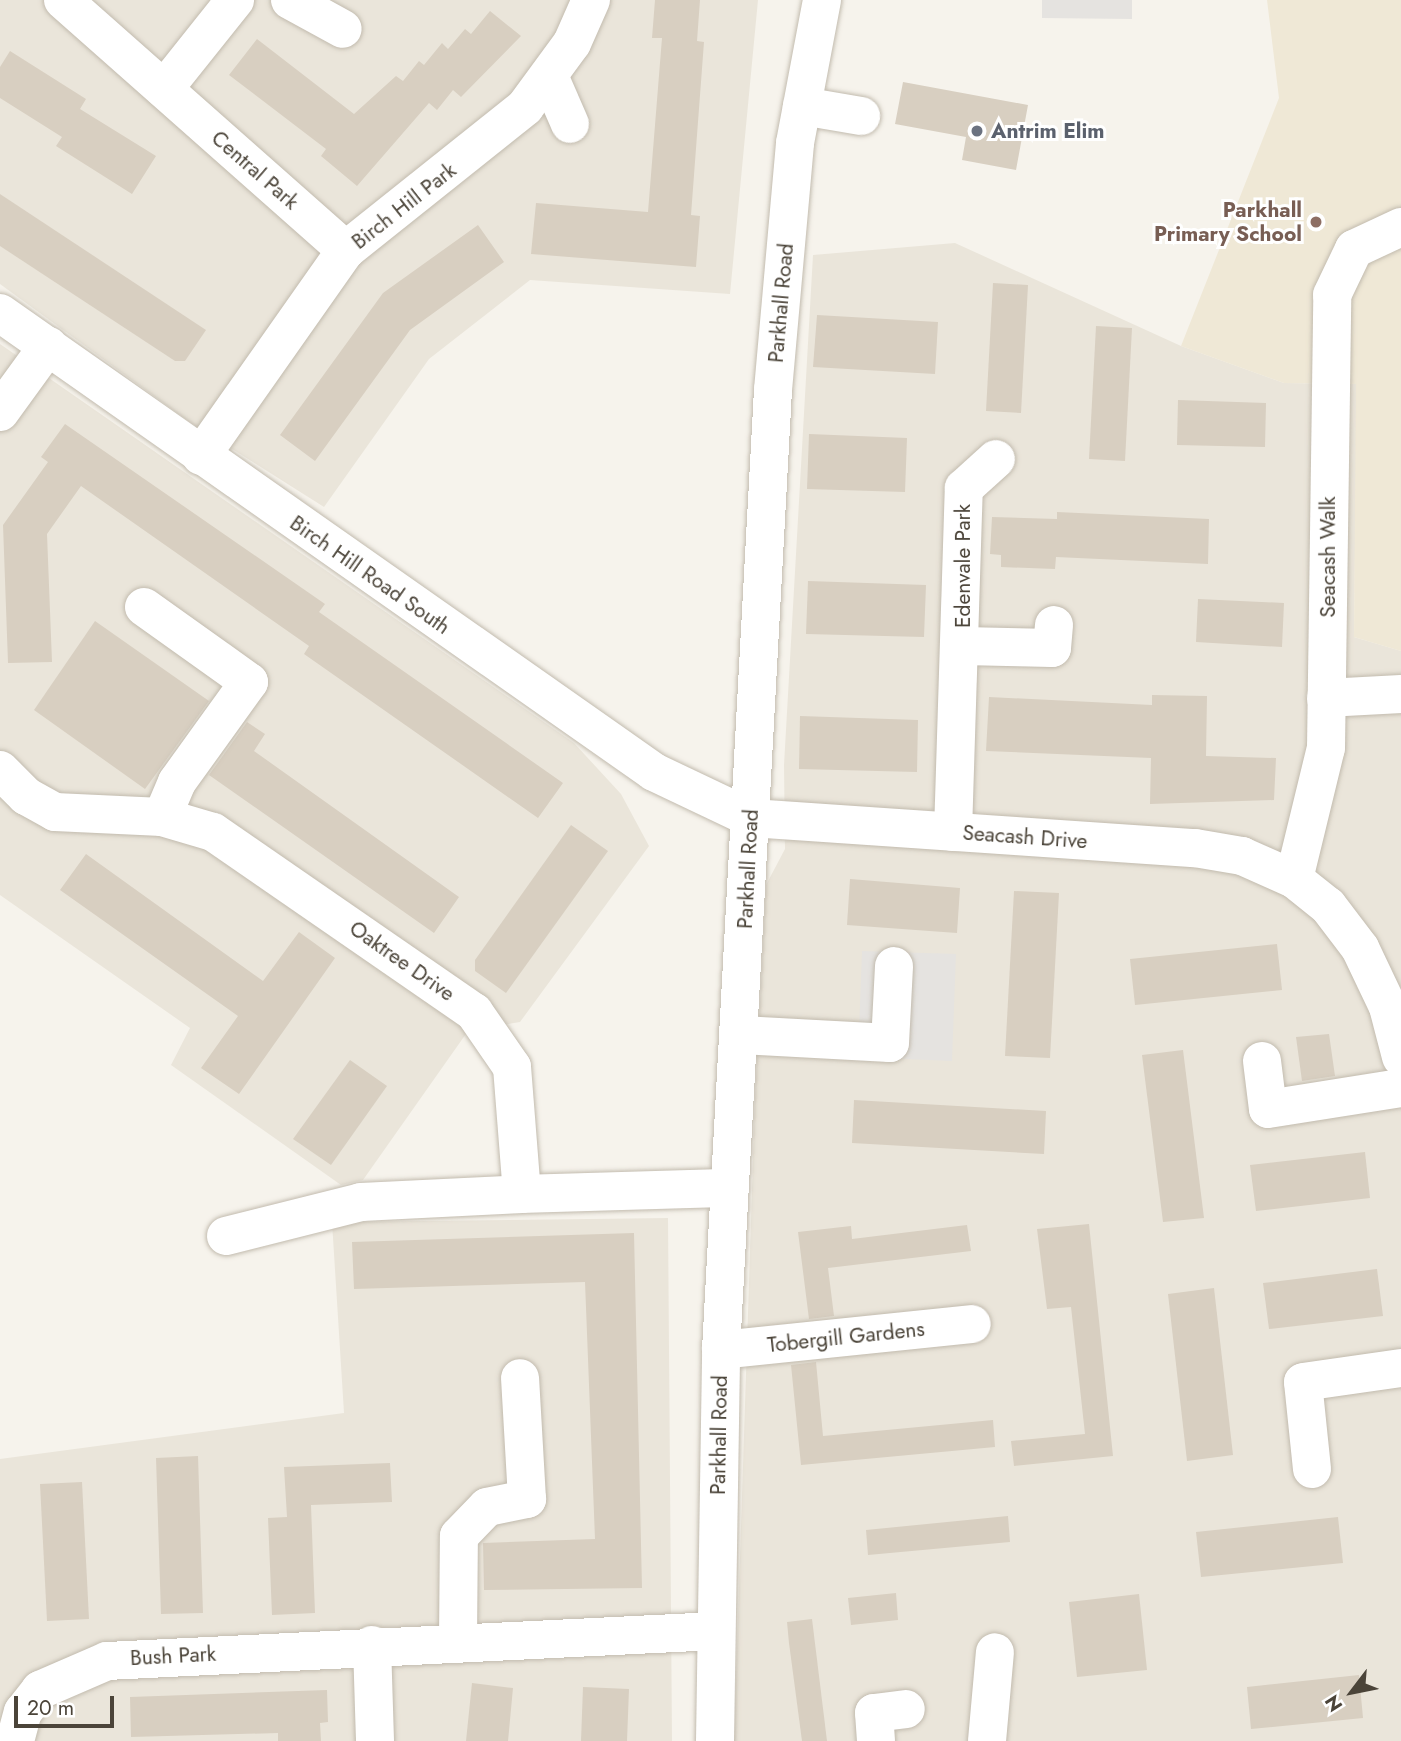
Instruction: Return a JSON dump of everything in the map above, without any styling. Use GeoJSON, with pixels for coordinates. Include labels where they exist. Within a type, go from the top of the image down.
{"type":"FeatureCollection","features":[{"type":"Feature","properties":{"kind":"street","name":"Central Park"},"geometry":{"type":"LineString","coordinates":[[63,0],[346,250]]}},
{"type":"Feature","properties":{"kind":"street"},"geometry":{"type":"LineString","coordinates":[[164,89],[235,0]]}},
{"type":"Feature","properties":{"kind":"street"},"geometry":{"type":"LineString","coordinates":[[290,0],[343,30]]}},
{"type":"Feature","properties":{"kind":"street","name":"Birch Hill Park"},"geometry":{"type":"LineString","coordinates":[[201,456],[346,250],[477,149],[551,78],[591,0]]}},
{"type":"Feature","properties":{"kind":"street","name":"Parkhall Road"},"geometry":{"type":"LineString","coordinates":[[715,1741],[720,1350],[741,1035],[773,390],[802,106],[822,0]]}},
{"type":"Feature","properties":{"kind":"street"},"geometry":{"type":"LineString","coordinates":[[551,78],[570,124]]}},
{"type":"Feature","properties":{"kind":"street"},"geometry":{"type":"LineString","coordinates":[[802,106],[861,116]]}},
{"type":"Feature","properties":{"kind":"street","name":"Seacash Walk"},"geometry":{"type":"LineString","coordinates":[[1326,698],[1327,416],[1335,283],[1360,243],[1401,227]]}},
{"type":"Feature","properties":{"kind":"street","name":"Birch Hill Road South"},"geometry":{"type":"LineString","coordinates":[[0,313],[654,772],[751,818]]}},
{"type":"Feature","properties":{"kind":"street"},"geometry":{"type":"LineString","coordinates":[[0,412],[48,346]]}},
{"type":"Feature","properties":{"kind":"street","name":"Edenvale Park"},"geometry":{"type":"LineString","coordinates":[[953,832],[963,646],[964,488],[996,459]]}},
{"type":"Feature","properties":{"kind":"street"},"geometry":{"type":"LineString","coordinates":[[144,607],[249,682],[177,782],[162,817]]}},
{"type":"Feature","properties":{"kind":"street","name":"Edenvale Park"},"geometry":{"type":"LineString","coordinates":[[963,646],[1052,648],[1054,625]]}},
{"type":"Feature","properties":{"kind":"street"},"geometry":{"type":"LineString","coordinates":[[1294,878],[1324,767],[1326,698],[1401,694]]}},
{"type":"Feature","properties":{"kind":"street","name":"Oaktree Drive"},"geometry":{"type":"LineString","coordinates":[[0,769],[26,796],[55,812],[162,817],[229,840],[482,1019],[512,1067],[522,1194]]}},
{"type":"Feature","properties":{"kind":"street","name":"Seacash Drive"},"geometry":{"type":"LineString","coordinates":[[751,818],[1220,851],[1294,878],[1328,906],[1360,948],[1388,1007],[1401,1057]]}},
{"type":"Feature","properties":{"kind":"street"},"geometry":{"type":"LineString","coordinates":[[741,1035],[890,1043],[894,966]]}},
{"type":"Feature","properties":{"kind":"street"},"geometry":{"type":"LineString","coordinates":[[1262,1061],[1268,1109],[1401,1088]]}},
{"type":"Feature","properties":{"kind":"street"},"geometry":{"type":"LineString","coordinates":[[226,1237],[361,1202],[730,1188]]}},
{"type":"Feature","properties":{"kind":"street","name":"Tobergill Gardens"},"geometry":{"type":"LineString","coordinates":[[720,1350],[972,1324]]}},
{"type":"Feature","properties":{"kind":"street"},"geometry":{"type":"LineString","coordinates":[[1312,1469],[1303,1382],[1401,1368]]}},
{"type":"Feature","properties":{"kind":"street"},"geometry":{"type":"LineString","coordinates":[[458,1641],[458,1535],[487,1507],[527,1499],[520,1378]]}},
{"type":"Feature","properties":{"kind":"street","name":"Bush Park"},"geometry":{"type":"LineString","coordinates":[[15,1741],[23,1712],[40,1690],[93,1664],[372,1644],[716,1631]]}},
{"type":"Feature","properties":{"kind":"street"},"geometry":{"type":"LineString","coordinates":[[372,1644],[376,1741]]}},
{"type":"Feature","properties":{"kind":"street"},"geometry":{"type":"LineString","coordinates":[[987,1741],[995,1652]]}},
{"type":"Feature","properties":{"kind":"street"},"geometry":{"type":"LineString","coordinates":[[876,1741],[874,1713],[906,1709]]}},
{"type":"Feature","properties":{"kind":"shaded area"},"geometry":{"type":"Polygon","coordinates":[[[0,0],[758,0],[730,294],[530,280],[429,359],[324,507],[191,423],[0,284],[0,0]]]}},
{"type":"Feature","properties":{"kind":"shaded area"},"geometry":{"type":"Polygon","coordinates":[[[1042,0],[1132,0],[1132,19],[1042,18],[1042,0]]]}},
{"type":"Feature","properties":{"kind":"shaded area","name":"Parkhall Primary School"},"geometry":{"type":"Polygon","coordinates":[[[1267,0],[1401,0],[1401,651],[1354,637],[1356,384],[1284,383],[1181,346],[1279,98],[1267,0]]]}},
{"type":"Feature","properties":{"kind":"shaded area"},"geometry":{"type":"Polygon","coordinates":[[[955,243],[1181,346],[1284,383],[1357,384],[1354,637],[1401,651],[1401,1741],[734,1741],[755,1099],[766,885],[785,849],[784,765],[813,255],[955,243]]]}},
{"type":"Feature","properties":{"kind":"shaded area"},"geometry":{"type":"Polygon","coordinates":[[[0,344],[574,743],[621,794],[649,846],[520,1022],[468,1031],[363,1180],[341,1185],[171,1065],[190,1028],[0,895],[0,344]]]}},
{"type":"Feature","properties":{"kind":"shaded area"},"geometry":{"type":"Polygon","coordinates":[[[862,951],[956,954],[952,1061],[858,1057],[862,951]]]}},
{"type":"Feature","properties":{"kind":"shaded area"},"geometry":{"type":"Polygon","coordinates":[[[668,1218],[672,1741],[0,1741],[0,1459],[344,1413],[332,1222],[668,1218]]]}},
{"type":"Feature","properties":{"kind":"building"},"geometry":{"type":"Polygon","coordinates":[[[655,0],[700,0],[697,41],[704,42],[691,215],[700,216],[696,267],[531,254],[536,203],[648,212],[662,38],[652,38],[655,0]]]}},
{"type":"Feature","properties":{"kind":"building"},"geometry":{"type":"Polygon","coordinates":[[[490,11],[521,36],[461,97],[453,90],[437,110],[429,103],[357,186],[321,156],[326,149],[229,75],[257,39],[354,114],[396,76],[403,81],[419,61],[424,65],[442,43],[448,49],[465,29],[471,34],[490,11]]]}},
{"type":"Feature","properties":{"kind":"building"},"geometry":{"type":"Polygon","coordinates":[[[10,51],[86,99],[80,109],[156,156],[132,194],[56,146],[62,137],[0,98],[0,67],[10,51]]]}},
{"type":"Feature","properties":{"kind":"building","name":"Antrim Elim"},"geometry":{"type":"Polygon","coordinates":[[[903,82],[1028,105],[1016,170],[962,160],[966,137],[895,124],[903,82]]]}},
{"type":"Feature","properties":{"kind":"building"},"geometry":{"type":"Polygon","coordinates":[[[0,194],[206,330],[185,361],[175,361],[0,246],[0,194]]]}},
{"type":"Feature","properties":{"kind":"building"},"geometry":{"type":"Polygon","coordinates":[[[478,225],[504,262],[410,330],[315,461],[280,435],[383,293],[478,225]]]}},
{"type":"Feature","properties":{"kind":"building"},"geometry":{"type":"Polygon","coordinates":[[[993,283],[1028,285],[1021,413],[986,411],[993,283]]]}},
{"type":"Feature","properties":{"kind":"building"},"geometry":{"type":"Polygon","coordinates":[[[817,315],[938,322],[935,374],[813,367],[817,315]]]}},
{"type":"Feature","properties":{"kind":"building"},"geometry":{"type":"Polygon","coordinates":[[[1096,326],[1132,328],[1125,461],[1089,459],[1096,326]]]}},
{"type":"Feature","properties":{"kind":"building"},"geometry":{"type":"Polygon","coordinates":[[[1178,400],[1266,403],[1265,447],[1177,445],[1178,400]]]}},
{"type":"Feature","properties":{"kind":"building"},"geometry":{"type":"Polygon","coordinates":[[[65,424],[325,604],[319,612],[563,783],[538,818],[304,654],[309,646],[81,486],[47,534],[52,662],[8,663],[3,525],[48,462],[41,457],[65,424]]]}},
{"type":"Feature","properties":{"kind":"building"},"geometry":{"type":"Polygon","coordinates":[[[809,434],[907,438],[905,492],[807,489],[809,434]]]}},
{"type":"Feature","properties":{"kind":"building"},"geometry":{"type":"Polygon","coordinates":[[[1057,512],[1209,519],[1208,564],[1056,557],[1055,569],[1001,567],[1001,555],[990,554],[992,517],[1057,519],[1057,512]]]}},
{"type":"Feature","properties":{"kind":"building"},"geometry":{"type":"Polygon","coordinates":[[[808,581],[926,585],[924,637],[806,634],[808,581]]]}},
{"type":"Feature","properties":{"kind":"building"},"geometry":{"type":"Polygon","coordinates":[[[1198,599],[1284,603],[1282,647],[1196,642],[1198,599]]]}},
{"type":"Feature","properties":{"kind":"building"},"geometry":{"type":"Polygon","coordinates":[[[95,621],[209,701],[145,789],[34,710],[95,621]]]}},
{"type":"Feature","properties":{"kind":"building"},"geometry":{"type":"Polygon","coordinates":[[[1152,695],[1207,696],[1206,756],[1276,758],[1274,800],[1150,804],[1151,758],[986,751],[989,697],[1152,705],[1152,695]]]}},
{"type":"Feature","properties":{"kind":"building"},"geometry":{"type":"Polygon","coordinates":[[[800,716],[918,720],[917,772],[799,769],[800,716]]]}},
{"type":"Feature","properties":{"kind":"building"},"geometry":{"type":"Polygon","coordinates":[[[247,722],[265,734],[254,751],[459,897],[434,933],[209,775],[247,722]]]}},
{"type":"Feature","properties":{"kind":"building"},"geometry":{"type":"Polygon","coordinates":[[[571,825],[608,851],[506,993],[475,971],[475,960],[571,825]]]}},
{"type":"Feature","properties":{"kind":"building"},"geometry":{"type":"Polygon","coordinates":[[[86,854],[263,981],[299,932],[335,958],[239,1094],[201,1068],[238,1016],[60,890],[86,854]]]}},
{"type":"Feature","properties":{"kind":"building"},"geometry":{"type":"Polygon","coordinates":[[[850,879],[960,888],[957,933],[847,925],[850,879]]]}},
{"type":"Feature","properties":{"kind":"building"},"geometry":{"type":"Polygon","coordinates":[[[1014,891],[1059,893],[1050,1058],[1005,1056],[1014,891]]]}},
{"type":"Feature","properties":{"kind":"building"},"geometry":{"type":"Polygon","coordinates":[[[1277,944],[1282,990],[1135,1005],[1130,959],[1277,944]]]}},
{"type":"Feature","properties":{"kind":"building"},"geometry":{"type":"Polygon","coordinates":[[[1329,1034],[1335,1076],[1302,1081],[1296,1037],[1329,1034]]]}},
{"type":"Feature","properties":{"kind":"building"},"geometry":{"type":"Polygon","coordinates":[[[1183,1050],[1204,1218],[1163,1222],[1142,1055],[1183,1050]]]}},
{"type":"Feature","properties":{"kind":"building"},"geometry":{"type":"Polygon","coordinates":[[[350,1060],[387,1086],[331,1165],[293,1139],[350,1060]]]}},
{"type":"Feature","properties":{"kind":"building"},"geometry":{"type":"Polygon","coordinates":[[[854,1100],[1046,1111],[1044,1154],[852,1143],[854,1100]]]}},
{"type":"Feature","properties":{"kind":"building"},"geometry":{"type":"Polygon","coordinates":[[[1365,1152],[1370,1198],[1256,1211],[1250,1165],[1365,1152]]]}},
{"type":"Feature","properties":{"kind":"building"},"geometry":{"type":"Polygon","coordinates":[[[1089,1224],[1113,1456],[1014,1466],[1011,1441],[1085,1434],[1071,1307],[1047,1309],[1037,1229],[1089,1224]]]}},
{"type":"Feature","properties":{"kind":"building"},"geometry":{"type":"Polygon","coordinates":[[[967,1225],[971,1251],[828,1268],[834,1316],[809,1319],[798,1232],[851,1226],[852,1239],[967,1225]]]}},
{"type":"Feature","properties":{"kind":"building"},"geometry":{"type":"Polygon","coordinates":[[[634,1233],[642,1588],[484,1590],[483,1543],[595,1539],[585,1282],[354,1289],[352,1242],[634,1233]]]}},
{"type":"Feature","properties":{"kind":"building"},"geometry":{"type":"Polygon","coordinates":[[[1377,1269],[1383,1316],[1269,1329],[1263,1283],[1377,1269]]]}},
{"type":"Feature","properties":{"kind":"building"},"geometry":{"type":"Polygon","coordinates":[[[1214,1288],[1233,1455],[1187,1461],[1168,1294],[1214,1288]]]}},
{"type":"Feature","properties":{"kind":"building"},"geometry":{"type":"Polygon","coordinates":[[[816,1362],[823,1436],[993,1420],[995,1447],[801,1465],[791,1365],[816,1362]]]}},
{"type":"Feature","properties":{"kind":"building"},"geometry":{"type":"Polygon","coordinates":[[[198,1456],[203,1613],[161,1614],[156,1458],[198,1456]]]}},
{"type":"Feature","properties":{"kind":"building"},"geometry":{"type":"Polygon","coordinates":[[[390,1463],[392,1502],[311,1505],[315,1613],[272,1615],[268,1518],[287,1517],[284,1467],[390,1463]]]}},
{"type":"Feature","properties":{"kind":"building"},"geometry":{"type":"Polygon","coordinates":[[[82,1482],[89,1619],[47,1621],[40,1484],[82,1482]]]}},
{"type":"Feature","properties":{"kind":"building"},"geometry":{"type":"Polygon","coordinates":[[[1008,1516],[1010,1542],[868,1555],[866,1530],[1008,1516]]]}},
{"type":"Feature","properties":{"kind":"building"},"geometry":{"type":"Polygon","coordinates":[[[1338,1517],[1343,1563],[1201,1577],[1196,1532],[1338,1517]]]}},
{"type":"Feature","properties":{"kind":"building"},"geometry":{"type":"Polygon","coordinates":[[[896,1593],[898,1620],[851,1625],[848,1598],[896,1593]]]}},
{"type":"Feature","properties":{"kind":"building"},"geometry":{"type":"Polygon","coordinates":[[[1139,1594],[1147,1670],[1077,1677],[1069,1602],[1139,1594]]]}},
{"type":"Feature","properties":{"kind":"building"},"geometry":{"type":"Polygon","coordinates":[[[812,1619],[827,1741],[802,1741],[789,1643],[787,1622],[812,1619]]]}},
{"type":"Feature","properties":{"kind":"building"},"geometry":{"type":"Polygon","coordinates":[[[1359,1675],[1363,1718],[1251,1729],[1247,1687],[1359,1675]]]}},
{"type":"Feature","properties":{"kind":"building"},"geometry":{"type":"Polygon","coordinates":[[[472,1683],[513,1688],[508,1741],[466,1741],[472,1683]]]}},
{"type":"Feature","properties":{"kind":"building"},"geometry":{"type":"Polygon","coordinates":[[[583,1687],[629,1689],[627,1741],[581,1741],[583,1687]]]}},
{"type":"Feature","properties":{"kind":"building"},"geometry":{"type":"Polygon","coordinates":[[[327,1690],[328,1722],[320,1723],[321,1741],[278,1741],[278,1733],[131,1737],[130,1697],[327,1690]]]}},
{"type":"Feature","properties":{"kind":"place","name":"Antrim Elim"},"geometry":{"type":"Point","coordinates":[977,131]}},
{"type":"Feature","properties":{"kind":"place","name":"Parkhall Primary School"},"geometry":{"type":"Point","coordinates":[1316,222]}}]}
